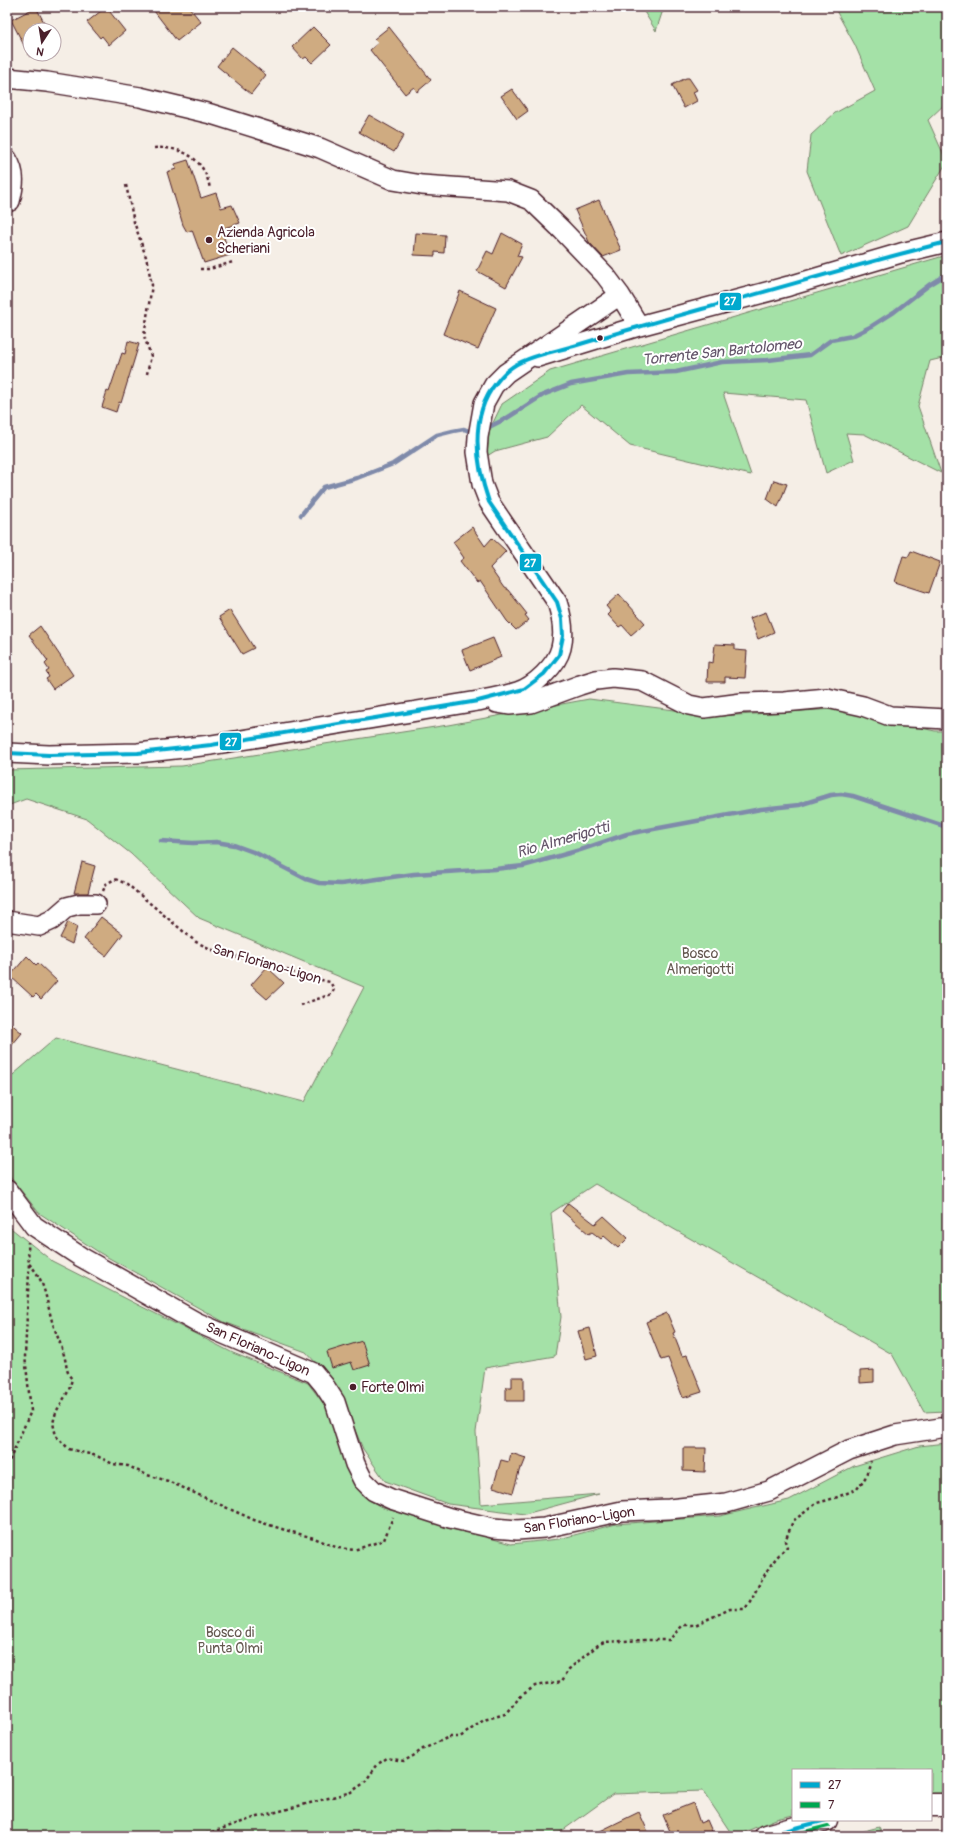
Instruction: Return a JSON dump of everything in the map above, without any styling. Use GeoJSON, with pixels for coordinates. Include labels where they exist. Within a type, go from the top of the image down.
{"type":"FeatureCollection","features":[{"type":"Feature","properties":{"kind":"main road"},"geometry":{"type":"LineString","coordinates":[[932,1805],[947,1805]]}},
{"type":"Feature","properties":{"kind":"main road"},"geometry":{"type":"LineString","coordinates":[[766,1836],[822,1821]]}},
{"type":"Feature","properties":{"kind":"street"},"geometry":{"type":"LineString","coordinates":[[7,78],[47,82],[140,97],[211,114],[320,148],[393,180],[422,185],[508,191],[531,200],[583,253],[620,295],[639,326]]}},
{"type":"Feature","properties":{"kind":"street"},"geometry":{"type":"LineString","coordinates":[[7,158],[12,166],[14,184],[10,201]]}},
{"type":"Feature","properties":{"kind":"street"},"geometry":{"type":"LineString","coordinates":[[521,362],[639,326],[789,286],[901,253],[947,242]]}},
{"type":"Feature","properties":{"kind":"street"},"geometry":{"type":"LineString","coordinates":[[7,753],[48,755],[138,753],[211,745],[478,701],[518,692],[532,684],[542,676],[552,664],[561,649],[563,634],[562,617],[557,602],[489,502],[481,478],[477,452],[484,403],[494,385],[506,373],[620,295]]}},
{"type":"Feature","properties":{"kind":"street"},"geometry":{"type":"LineString","coordinates":[[478,701],[509,705],[531,703],[596,680],[613,678],[642,681],[689,705],[704,708],[742,703],[784,702],[827,698],[863,706],[890,716],[947,719]]}},
{"type":"Feature","properties":{"kind":"street"},"geometry":{"type":"LineString","coordinates":[[7,921],[39,926],[52,920],[67,907],[79,904],[96,904]]}},
{"type":"Feature","properties":{"kind":"street","name":"San Floriano-Ligon"},"geometry":{"type":"LineString","coordinates":[[7,1190],[34,1226],[81,1257],[196,1322],[314,1373],[336,1402],[355,1464],[363,1480],[374,1491],[405,1504],[450,1518],[493,1528],[517,1530],[544,1528],[622,1511],[669,1509],[726,1503],[769,1491],[849,1450],[895,1435],[947,1427]]}},
{"type":"Feature","properties":{"kind":"path"},"geometry":{"type":"LineString","coordinates":[[154,148],[169,147],[176,149],[182,151],[200,163],[208,176],[210,189]]}},
{"type":"Feature","properties":{"kind":"path"},"geometry":{"type":"LineString","coordinates":[[126,185],[134,222],[146,257],[152,285],[144,336],[151,356],[147,374]]}},
{"type":"Feature","properties":{"kind":"path"},"geometry":{"type":"LineString","coordinates":[[200,269],[210,269],[233,262]]}},
{"type":"Feature","properties":{"kind":"path","name":"San Floriano-Ligon"},"geometry":{"type":"LineString","coordinates":[[96,904],[106,884],[116,879],[127,884],[196,942],[217,952],[273,964],[299,975],[330,982],[334,989],[332,994],[300,1005]]}},
{"type":"Feature","properties":{"kind":"path"},"geometry":{"type":"LineString","coordinates":[[7,1466],[31,1411],[25,1356],[29,1264],[28,1242],[34,1226]]}},
{"type":"Feature","properties":{"kind":"path"},"geometry":{"type":"LineString","coordinates":[[29,1264],[35,1270],[46,1294],[52,1320],[66,1360],[67,1373],[72,1379],[69,1390],[56,1412],[53,1424],[56,1436],[69,1449],[97,1456],[113,1464],[128,1466],[147,1475],[168,1481],[254,1520],[314,1538],[338,1548],[354,1550],[384,1540],[395,1510],[405,1504]]}},
{"type":"Feature","properties":{"kind":"path"},"geometry":{"type":"LineString","coordinates":[[200,1836],[254,1818],[351,1792],[364,1783],[378,1764],[387,1758],[404,1760],[449,1737],[460,1737],[484,1720],[505,1714],[520,1696],[535,1686],[562,1681],[569,1668],[604,1642],[669,1640],[683,1625],[695,1625],[730,1609],[745,1609],[753,1599],[763,1577],[776,1558],[787,1547],[784,1541],[793,1521],[817,1503],[835,1498],[857,1489],[865,1478],[871,1460],[869,1444]]}},
{"type":"Feature","properties":{"kind":"green space"},"geometry":{"type":"Polygon","coordinates":[[[641,7],[664,7],[656,31],[641,7]]]}},
{"type":"Feature","properties":{"kind":"green space"},"geometry":{"type":"Polygon","coordinates":[[[834,7],[947,7],[947,102],[928,120],[947,162],[908,226],[841,256],[807,171],[811,135],[835,113],[875,91],[855,45],[834,7]]]}},
{"type":"Feature","properties":{"kind":"green space"},"geometry":{"type":"Polygon","coordinates":[[[947,255],[947,357],[930,361],[918,406],[941,473],[864,434],[846,433],[854,460],[826,473],[806,400],[723,393],[751,475],[630,446],[581,405],[547,437],[495,451],[487,456],[489,431],[502,404],[550,371],[947,255]]]}},
{"type":"Feature","properties":{"kind":"green space","name":"Bosco Almerigotti"},"geometry":{"type":"Polygon","coordinates":[[[589,699],[721,716],[835,709],[935,731],[947,731],[947,1411],[924,1412],[892,1354],[595,1184],[551,1213],[561,1317],[555,1356],[485,1368],[476,1432],[481,1504],[599,1494],[525,1514],[448,1504],[385,1481],[363,1449],[336,1385],[306,1352],[224,1322],[100,1253],[39,1213],[7,1173],[7,1080],[56,1038],[304,1102],[364,987],[199,918],[131,854],[87,819],[26,799],[7,806],[7,770],[182,766],[448,725],[589,699]]]}},
{"type":"Feature","properties":{"kind":"green space","name":"Bosco di Punta Olmi"},"geometry":{"type":"Polygon","coordinates":[[[7,1225],[52,1261],[233,1353],[308,1383],[327,1408],[342,1448],[351,1479],[363,1496],[383,1508],[511,1544],[559,1539],[616,1524],[720,1516],[789,1500],[854,1466],[919,1446],[947,1443],[947,1794],[932,1795],[932,1769],[792,1769],[792,1815],[776,1819],[735,1836],[733,1836],[703,1791],[613,1794],[555,1836],[459,1836],[438,1830],[413,1834],[413,1836],[7,1836],[7,1225]]]}},
{"type":"Feature","properties":{"kind":"green space"},"geometry":{"type":"Polygon","coordinates":[[[879,1827],[884,1836],[845,1836],[879,1827]]]}},
{"type":"Feature","properties":{"kind":"building"},"geometry":{"type":"Polygon","coordinates":[[[36,7],[44,22],[22,22],[22,41],[11,20],[36,7]]]}},
{"type":"Feature","properties":{"kind":"building"},"geometry":{"type":"Polygon","coordinates":[[[106,7],[125,31],[109,45],[102,36],[100,38],[87,22],[106,7]]]}},
{"type":"Feature","properties":{"kind":"building"},"geometry":{"type":"Polygon","coordinates":[[[151,7],[189,7],[201,22],[177,41],[151,7]]]}},
{"type":"Feature","properties":{"kind":"building"},"geometry":{"type":"Polygon","coordinates":[[[313,27],[331,45],[312,63],[306,57],[303,59],[292,47],[313,27]]]}},
{"type":"Feature","properties":{"kind":"building"},"geometry":{"type":"Polygon","coordinates":[[[389,27],[431,80],[417,92],[414,87],[405,94],[370,50],[378,43],[374,39],[389,27]]]}},
{"type":"Feature","properties":{"kind":"building"},"geometry":{"type":"Polygon","coordinates":[[[232,47],[266,75],[251,94],[217,66],[232,47]]]}},
{"type":"Feature","properties":{"kind":"building"},"geometry":{"type":"Polygon","coordinates":[[[689,78],[697,90],[693,92],[697,101],[684,108],[672,85],[689,78]]]}},
{"type":"Feature","properties":{"kind":"building"},"geometry":{"type":"Polygon","coordinates":[[[512,89],[528,111],[517,119],[501,96],[512,89]]]}},
{"type":"Feature","properties":{"kind":"building"},"geometry":{"type":"Polygon","coordinates":[[[369,115],[404,135],[394,152],[359,132],[369,115]]]}},
{"type":"Feature","properties":{"kind":"building"},"geometry":{"type":"Polygon","coordinates":[[[188,160],[201,198],[216,193],[221,208],[232,205],[240,223],[221,229],[230,255],[204,263],[192,230],[187,232],[183,225],[167,172],[176,169],[175,164],[188,160]]]}},
{"type":"Feature","properties":{"kind":"building"},"geometry":{"type":"Polygon","coordinates":[[[599,200],[621,250],[603,257],[589,242],[575,210],[599,200]]]}},
{"type":"Feature","properties":{"kind":"building"},"geometry":{"type":"Polygon","coordinates":[[[416,233],[445,235],[444,253],[435,252],[435,256],[414,255],[416,233]]]}},
{"type":"Feature","properties":{"kind":"building"},"geometry":{"type":"Polygon","coordinates":[[[502,233],[522,244],[517,256],[522,257],[506,287],[477,271],[487,251],[493,254],[502,233]]]}},
{"type":"Feature","properties":{"kind":"building"},"geometry":{"type":"Polygon","coordinates":[[[460,291],[496,308],[478,349],[443,334],[460,291]]]}},
{"type":"Feature","properties":{"kind":"building"},"geometry":{"type":"Polygon","coordinates":[[[128,341],[139,344],[121,403],[119,402],[116,412],[102,407],[107,391],[109,392],[122,353],[125,354],[128,341]]]}},
{"type":"Feature","properties":{"kind":"building"},"geometry":{"type":"Polygon","coordinates":[[[774,480],[787,484],[778,507],[767,499],[774,480]]]}},
{"type":"Feature","properties":{"kind":"building"},"geometry":{"type":"Polygon","coordinates":[[[472,527],[485,546],[492,538],[506,551],[490,568],[504,588],[508,590],[527,614],[525,615],[529,620],[516,630],[507,621],[480,581],[477,583],[460,561],[464,558],[453,542],[472,527]]]}},
{"type":"Feature","properties":{"kind":"building"},"geometry":{"type":"Polygon","coordinates":[[[911,551],[940,562],[929,593],[895,582],[903,556],[908,557],[911,551]]]}},
{"type":"Feature","properties":{"kind":"building"},"geometry":{"type":"Polygon","coordinates":[[[619,594],[645,623],[631,635],[622,625],[619,627],[608,615],[611,612],[606,606],[619,594]]]}},
{"type":"Feature","properties":{"kind":"building"},"geometry":{"type":"Polygon","coordinates":[[[230,610],[254,648],[242,654],[219,617],[230,610]]]}},
{"type":"Feature","properties":{"kind":"building"},"geometry":{"type":"Polygon","coordinates":[[[766,612],[774,632],[758,639],[750,618],[766,612]]]}},
{"type":"Feature","properties":{"kind":"building"},"geometry":{"type":"Polygon","coordinates":[[[40,626],[73,675],[53,689],[46,679],[49,677],[46,672],[49,670],[45,664],[48,661],[29,635],[40,626]]]}},
{"type":"Feature","properties":{"kind":"building"},"geometry":{"type":"Polygon","coordinates":[[[493,638],[501,657],[470,670],[462,650],[493,638]]]}},
{"type":"Feature","properties":{"kind":"building"},"geometry":{"type":"Polygon","coordinates":[[[715,644],[735,645],[735,650],[747,651],[745,678],[725,677],[725,682],[707,682],[708,662],[713,663],[715,644]]]}},
{"type":"Feature","properties":{"kind":"building"},"geometry":{"type":"Polygon","coordinates":[[[82,862],[95,866],[88,893],[74,893],[82,862]]]}},
{"type":"Feature","properties":{"kind":"building"},"geometry":{"type":"Polygon","coordinates":[[[101,917],[123,934],[106,956],[84,939],[101,917]]]}},
{"type":"Feature","properties":{"kind":"building"},"geometry":{"type":"Polygon","coordinates":[[[68,922],[77,927],[72,944],[60,938],[68,922]]]}},
{"type":"Feature","properties":{"kind":"building"},"geometry":{"type":"Polygon","coordinates":[[[27,956],[36,965],[38,963],[57,981],[41,999],[36,994],[33,997],[10,976],[27,956]]]}},
{"type":"Feature","properties":{"kind":"building"},"geometry":{"type":"Polygon","coordinates":[[[267,967],[284,983],[267,999],[251,985],[267,967]]]}},
{"type":"Feature","properties":{"kind":"building"},"geometry":{"type":"Polygon","coordinates":[[[7,1020],[22,1033],[7,1051],[7,1020]]]}},
{"type":"Feature","properties":{"kind":"building"},"geometry":{"type":"Polygon","coordinates":[[[568,1203],[595,1224],[604,1216],[628,1238],[618,1248],[604,1236],[601,1239],[592,1232],[589,1234],[562,1211],[568,1203]]]}},
{"type":"Feature","properties":{"kind":"building"},"geometry":{"type":"Polygon","coordinates":[[[667,1313],[675,1332],[673,1333],[682,1356],[687,1355],[702,1392],[683,1398],[668,1358],[661,1360],[646,1322],[667,1313]]]}},
{"type":"Feature","properties":{"kind":"building"},"geometry":{"type":"Polygon","coordinates":[[[590,1328],[597,1356],[586,1359],[578,1331],[590,1328]]]}},
{"type":"Feature","properties":{"kind":"building"},"geometry":{"type":"Polygon","coordinates":[[[362,1341],[370,1365],[354,1370],[351,1362],[332,1368],[327,1352],[362,1341]]]}},
{"type":"Feature","properties":{"kind":"building"},"geometry":{"type":"Polygon","coordinates":[[[874,1370],[874,1382],[860,1383],[860,1371],[874,1370]]]}},
{"type":"Feature","properties":{"kind":"building"},"geometry":{"type":"Polygon","coordinates":[[[512,1377],[524,1377],[524,1401],[506,1401],[506,1387],[512,1387],[512,1377]]]}},
{"type":"Feature","properties":{"kind":"building"},"geometry":{"type":"Polygon","coordinates":[[[683,1448],[706,1448],[705,1472],[683,1471],[683,1448]]]}},
{"type":"Feature","properties":{"kind":"building"},"geometry":{"type":"Polygon","coordinates":[[[511,1453],[526,1458],[522,1468],[520,1468],[513,1493],[493,1487],[501,1460],[509,1462],[511,1453]]]}},
{"type":"Feature","properties":{"kind":"building"},"geometry":{"type":"Polygon","coordinates":[[[693,1803],[700,1823],[707,1820],[714,1836],[672,1836],[663,1815],[693,1803]]]}},
{"type":"Feature","properties":{"kind":"building"},"geometry":{"type":"Polygon","coordinates":[[[639,1812],[650,1836],[590,1836],[639,1812]]]}},
{"type":"Feature","properties":{"kind":"waterway","name":"Torrente San Bartolomeo"},"geometry":{"type":"LineString","coordinates":[[489,427],[507,418],[543,395],[571,384],[628,374],[676,372],[722,362],[768,360],[810,355],[831,340],[852,336],[872,326],[894,312],[929,285],[947,274]]}},
{"type":"Feature","properties":{"kind":"waterway","name":"Torrente San Bartolomeo"},"geometry":{"type":"LineString","coordinates":[[301,515],[324,487],[357,478],[393,464],[437,435],[464,429],[469,431]]}},
{"type":"Feature","properties":{"kind":"waterway","name":"Rio Almerigotti"},"geometry":{"type":"LineString","coordinates":[[161,841],[193,843],[216,842],[234,845],[256,853],[306,879],[319,883],[341,884],[414,874],[523,866],[580,850],[627,834],[761,809],[799,805],[831,795],[841,794],[853,796],[947,827]]}},
{"type":"Feature","properties":{"kind":"transit line","name":"27"},"geometry":{"type":"LineString","coordinates":[[7,753],[49,755],[138,753],[211,745],[478,701],[524,689],[544,674],[559,655],[563,636],[562,619],[557,602],[489,502],[484,488],[478,457],[478,425],[487,396],[501,377],[518,364],[527,359],[540,355],[855,266],[947,242]]}},
{"type":"Feature","properties":{"kind":"transit line","name":"27"},"geometry":{"type":"LineString","coordinates":[[766,1836],[822,1821]]}},
{"type":"Feature","properties":{"kind":"transit line","name":"7"},"geometry":{"type":"LineString","coordinates":[[789,1836],[828,1826]]}},
{"type":"Feature","properties":{"kind":"place","name":"Azienda Agricola Scheriani"},"geometry":{"type":"Point","coordinates":[209,240]}},
{"type":"Feature","properties":{"kind":"place","name":"Forte Olmi"},"geometry":{"type":"Point","coordinates":[353,1387]}}]}
